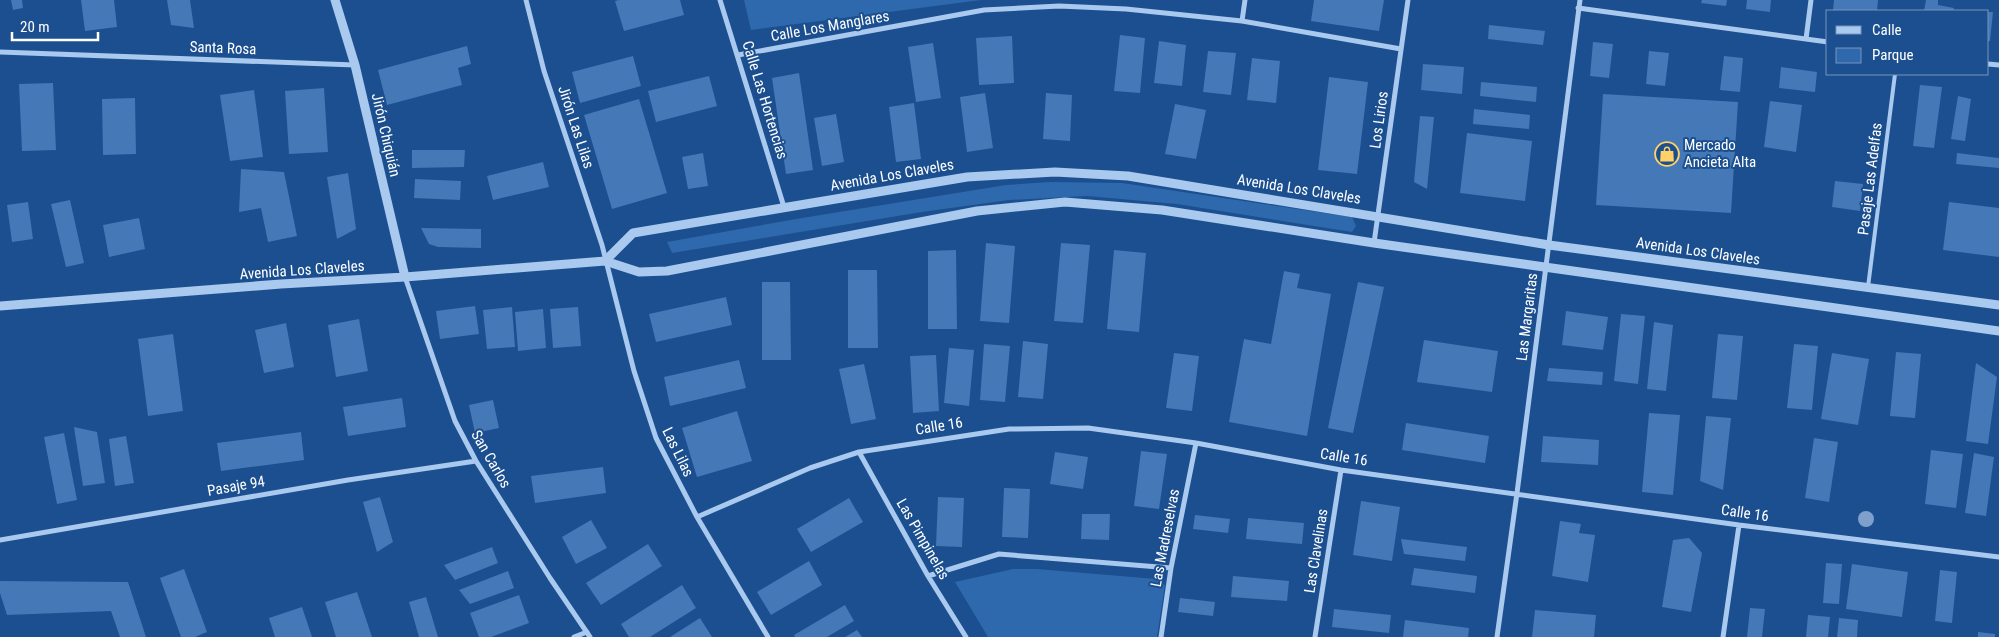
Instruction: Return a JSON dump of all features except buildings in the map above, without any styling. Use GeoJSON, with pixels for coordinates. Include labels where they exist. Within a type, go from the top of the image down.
{"type":"FeatureCollection","features":[{"type":"Feature","properties":{"kind":"street","name":"Jirón Chiquián"},"geometry":{"type":"LineString","coordinates":[[334,0],[355,65],[404,277]]}},
{"type":"Feature","properties":{"kind":"street","name":"Jirón Las Lilas"},"geometry":{"type":"LineString","coordinates":[[526,0],[544,71],[605,260]]}},
{"type":"Feature","properties":{"kind":"street","name":"Calle Las Hortencias"},"geometry":{"type":"LineString","coordinates":[[720,0],[784,208]]}},
{"type":"Feature","properties":{"kind":"street"},"geometry":{"type":"LineString","coordinates":[[1242,21],[1245,0]]}},
{"type":"Feature","properties":{"kind":"street","name":"Los Lirios"},"geometry":{"type":"LineString","coordinates":[[1374,243],[1408,0]]}},
{"type":"Feature","properties":{"kind":"street","name":"Las Margaritas"},"geometry":{"type":"LineString","coordinates":[[1497,637],[1580,0]]}},
{"type":"Feature","properties":{"kind":"street"},"geometry":{"type":"LineString","coordinates":[[1806,38],[1811,0]]}},
{"type":"Feature","properties":{"kind":"street","name":"Calle Los Manglares"},"geometry":{"type":"LineString","coordinates":[[738,55],[984,10],[1059,6],[1126,9],[1242,21],[1401,49]]}},
{"type":"Feature","properties":{"kind":"street"},"geometry":{"type":"LineString","coordinates":[[1578,8],[1826,42]]}},
{"type":"Feature","properties":{"kind":"street","name":"Santa Rosa"},"geometry":{"type":"LineString","coordinates":[[0,52],[355,65]]}},
{"type":"Feature","properties":{"kind":"street","name":"Avenida Los Claveles"},"geometry":{"type":"LineString","coordinates":[[605,260],[633,233],[967,177],[1055,172],[1128,176],[1549,245],[1999,305]]}},
{"type":"Feature","properties":{"kind":"street","name":"Avenida Los Claveles"},"geometry":{"type":"LineString","coordinates":[[0,306],[281,284],[404,277],[605,260],[639,272],[667,271],[977,211],[1065,202],[1162,210],[1546,268],[1999,330]]}},
{"type":"Feature","properties":{"kind":"street","name":"Las Lilas"},"geometry":{"type":"LineString","coordinates":[[605,260],[634,371],[656,438],[697,517],[768,637]]}},
{"type":"Feature","properties":{"kind":"street","name":"San Carlos"},"geometry":{"type":"LineString","coordinates":[[404,277],[455,421],[476,461],[550,578],[589,635]]}},
{"type":"Feature","properties":{"kind":"street","name":"Calle 16"},"geometry":{"type":"LineString","coordinates":[[697,517],[810,468],[859,452],[1009,429],[1088,428],[1196,443],[1341,470],[1739,525],[1999,557]]}},
{"type":"Feature","properties":{"kind":"street","name":"Las Madreselvas"},"geometry":{"type":"LineString","coordinates":[[1161,637],[1170,568],[1196,443]]}},
{"type":"Feature","properties":{"kind":"street","name":"Las Pimpinelas"},"geometry":{"type":"LineString","coordinates":[[859,452],[928,576],[966,637]]}},
{"type":"Feature","properties":{"kind":"street","name":"Pasaje 94"},"geometry":{"type":"LineString","coordinates":[[0,540],[348,480],[476,461]]}},
{"type":"Feature","properties":{"kind":"street","name":"Las Clavelinas"},"geometry":{"type":"LineString","coordinates":[[1315,637],[1341,470]]}},
{"type":"Feature","properties":{"kind":"street"},"geometry":{"type":"LineString","coordinates":[[1723,637],[1739,525]]}},
{"type":"Feature","properties":{"kind":"street"},"geometry":{"type":"LineString","coordinates":[[928,576],[999,554],[1170,568]]}},
{"type":"Feature","properties":{"kind":"street"},"geometry":{"type":"LineString","coordinates":[[574,637],[589,635]]}},
{"type":"Feature","properties":{"kind":"lane","name":"Pasaje Las Adelfas"},"geometry":{"type":"LineString","coordinates":[[1868,287],[1895,75]]}},
{"type":"Feature","properties":{"kind":"green space"},"geometry":{"type":"Polygon","coordinates":[[[744,0],[981,0],[751,30],[744,0]]]}},
{"type":"Feature","properties":{"kind":"green space"},"geometry":{"type":"Polygon","coordinates":[[[1050,182],[1122,183],[1352,217],[1356,226],[1352,232],[1177,204],[1087,196],[1009,200],[922,212],[672,253],[667,242],[1006,185],[1050,182]]]}},
{"type":"Feature","properties":{"kind":"green space"},"geometry":{"type":"Polygon","coordinates":[[[1013,569],[1037,569],[1156,579],[1165,585],[1157,637],[988,637],[955,582],[1013,569]]]}},
{"type":"Feature","properties":{"kind":"place","name":"Mercado Ancieta Alta"},"geometry":{"type":"Point","coordinates":[1667,154]}}]}
